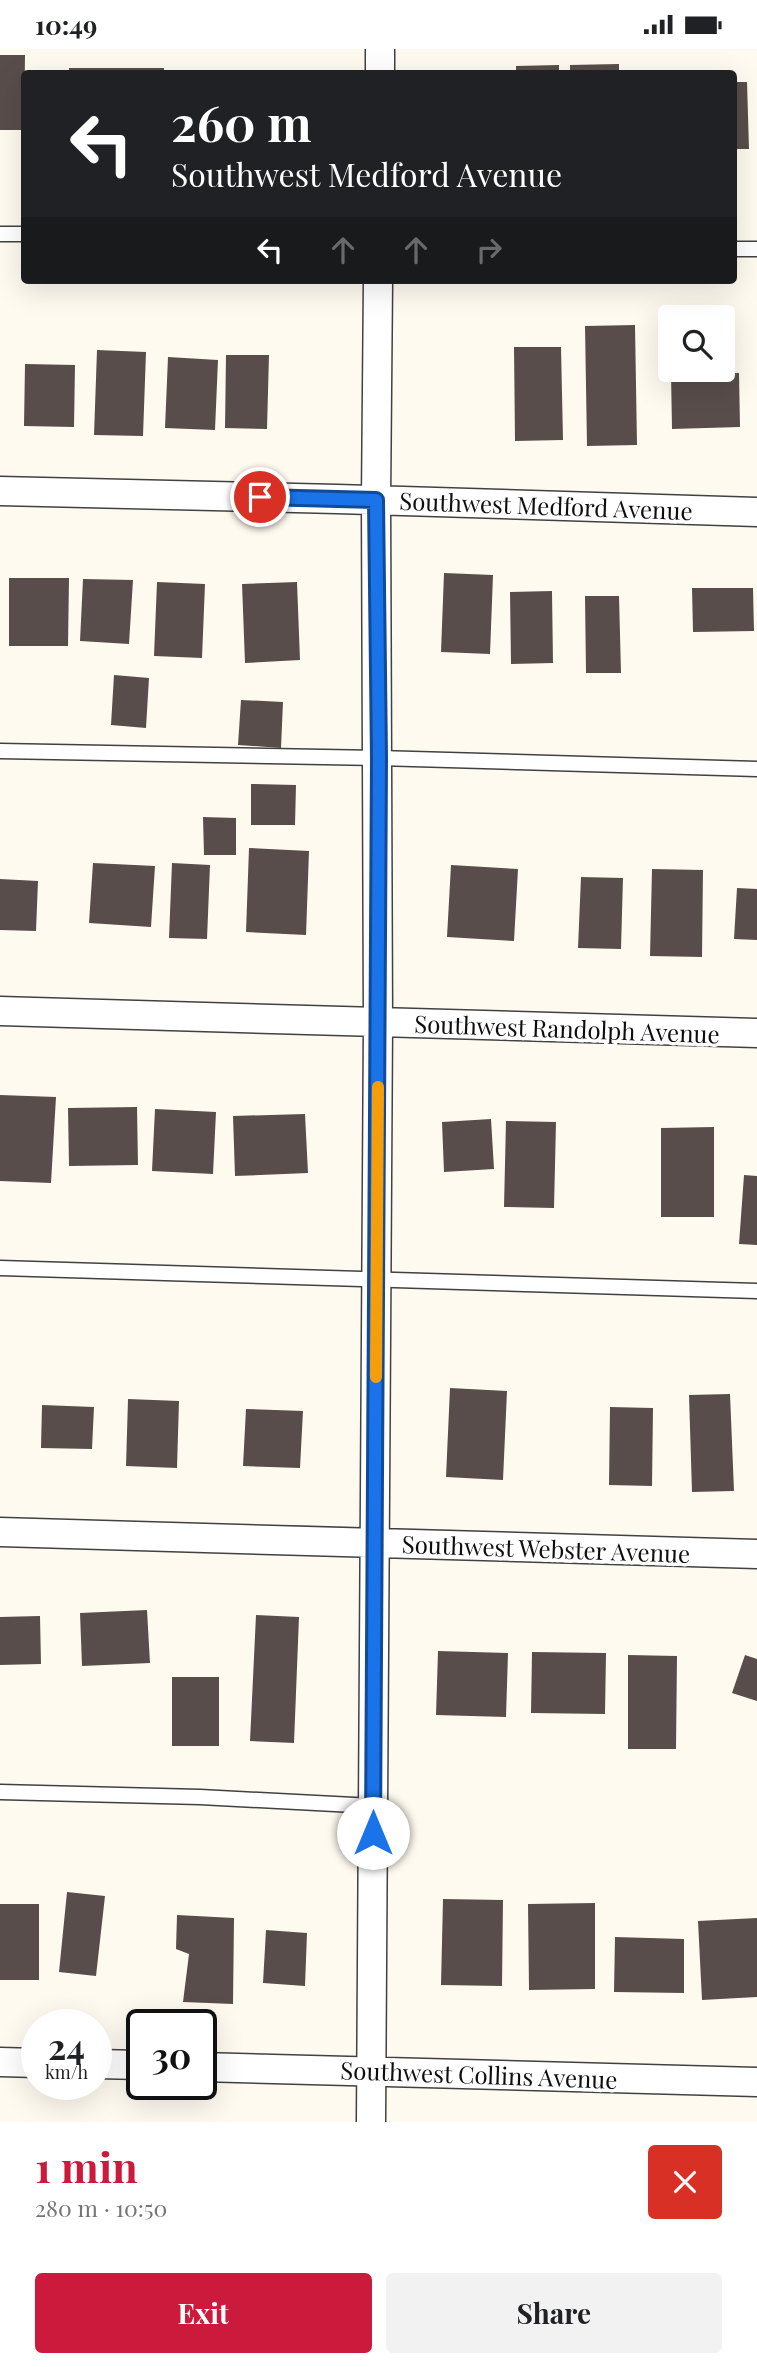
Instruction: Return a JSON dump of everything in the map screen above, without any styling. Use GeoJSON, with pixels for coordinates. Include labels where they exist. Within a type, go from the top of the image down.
{"type":"FeatureCollection","features":[{"type":"Feature","properties":{"kind":"street"},"geometry":{"type":"LineString","coordinates":[[380,49],[380,70]]}},
{"type":"Feature","properties":{"kind":"street"},"geometry":{"type":"LineString","coordinates":[[371,2122],[378,1023],[378,284]]}},
{"type":"Feature","properties":{"kind":"street","name":"Southwest Medford Avenue"},"geometry":{"type":"LineString","coordinates":[[0,491],[757,512]]}},
{"type":"Feature","properties":{"kind":"street","name":"Southwest Randolph Avenue"},"geometry":{"type":"LineString","coordinates":[[0,1011],[757,1033]]}},
{"type":"Feature","properties":{"kind":"street","name":"Southwest Webster Avenue"},"geometry":{"type":"LineString","coordinates":[[0,1532],[757,1554]]}},
{"type":"Feature","properties":{"kind":"street"},"geometry":{"type":"LineString","coordinates":[[0,2062],[21,2063]]}},
{"type":"Feature","properties":{"kind":"street","name":"Southwest Collins Avenue"},"geometry":{"type":"LineString","coordinates":[[217,2067],[757,2082]]}},
{"type":"Feature","properties":{"kind":"lane"},"geometry":{"type":"LineString","coordinates":[[0,234],[21,234]]}},
{"type":"Feature","properties":{"kind":"lane"},"geometry":{"type":"LineString","coordinates":[[737,249],[757,250]]}},
{"type":"Feature","properties":{"kind":"lane"},"geometry":{"type":"LineString","coordinates":[[0,751],[757,769]]}},
{"type":"Feature","properties":{"kind":"lane"},"geometry":{"type":"LineString","coordinates":[[0,1268],[757,1291]]}},
{"type":"Feature","properties":{"kind":"lane"},"geometry":{"type":"LineString","coordinates":[[0,1792],[200,1797],[373,1806]]}},
{"type":"Feature","properties":{"kind":"building"},"geometry":{"type":"Polygon","coordinates":[[[0,55],[25,55],[25,70],[21,70],[21,130],[0,130],[0,55]]]}},
{"type":"Feature","properties":{"kind":"building"},"geometry":{"type":"Polygon","coordinates":[[[619,64],[619,70],[570,70],[570,65],[619,64]]]}},
{"type":"Feature","properties":{"kind":"building"},"geometry":{"type":"Polygon","coordinates":[[[559,65],[559,70],[516,70],[516,66],[559,65]]]}},
{"type":"Feature","properties":{"kind":"building"},"geometry":{"type":"Polygon","coordinates":[[[69,68],[164,68],[164,70],[69,68]]]}},
{"type":"Feature","properties":{"kind":"building"},"geometry":{"type":"Polygon","coordinates":[[[737,82],[747,82],[749,149],[737,149],[737,82]]]}},
{"type":"Feature","properties":{"kind":"building"},"geometry":{"type":"Polygon","coordinates":[[[635,325],[637,445],[587,446],[585,326],[635,325]]]}},
{"type":"Feature","properties":{"kind":"building"},"geometry":{"type":"Polygon","coordinates":[[[514,347],[561,347],[563,440],[515,441],[514,347]]]}},
{"type":"Feature","properties":{"kind":"building"},"geometry":{"type":"Polygon","coordinates":[[[97,350],[146,352],[143,436],[94,435],[97,350]]]}},
{"type":"Feature","properties":{"kind":"building"},"geometry":{"type":"Polygon","coordinates":[[[226,355],[269,355],[267,429],[225,428],[226,355]]]}},
{"type":"Feature","properties":{"kind":"building"},"geometry":{"type":"Polygon","coordinates":[[[168,357],[218,360],[215,430],[165,428],[168,357]]]}},
{"type":"Feature","properties":{"kind":"building"},"geometry":{"type":"Polygon","coordinates":[[[25,364],[75,365],[74,427],[24,426],[25,364]]]}},
{"type":"Feature","properties":{"kind":"building"},"geometry":{"type":"Polygon","coordinates":[[[735,373],[739,373],[740,427],[672,429],[671,382],[735,382],[735,373]]]}},
{"type":"Feature","properties":{"kind":"building"},"geometry":{"type":"Polygon","coordinates":[[[444,573],[493,575],[490,654],[441,652],[444,573]]]}},
{"type":"Feature","properties":{"kind":"building"},"geometry":{"type":"Polygon","coordinates":[[[9,578],[69,578],[68,646],[9,646],[9,578]]]}},
{"type":"Feature","properties":{"kind":"building"},"geometry":{"type":"Polygon","coordinates":[[[83,579],[133,580],[129,644],[80,641],[83,579]]]}},
{"type":"Feature","properties":{"kind":"building"},"geometry":{"type":"Polygon","coordinates":[[[157,582],[205,584],[202,658],[154,656],[157,582]]]}},
{"type":"Feature","properties":{"kind":"building"},"geometry":{"type":"Polygon","coordinates":[[[297,582],[300,660],[245,663],[242,584],[297,582]]]}},
{"type":"Feature","properties":{"kind":"building"},"geometry":{"type":"Polygon","coordinates":[[[692,588],[753,588],[754,631],[693,632],[692,588]]]}},
{"type":"Feature","properties":{"kind":"building"},"geometry":{"type":"Polygon","coordinates":[[[552,591],[553,663],[511,664],[510,592],[552,591]]]}},
{"type":"Feature","properties":{"kind":"building"},"geometry":{"type":"Polygon","coordinates":[[[585,596],[619,596],[621,673],[586,673],[585,596]]]}},
{"type":"Feature","properties":{"kind":"building"},"geometry":{"type":"Polygon","coordinates":[[[114,675],[149,678],[146,728],[111,725],[114,675]]]}},
{"type":"Feature","properties":{"kind":"building"},"geometry":{"type":"Polygon","coordinates":[[[241,700],[283,702],[281,748],[238,745],[241,700]]]}},
{"type":"Feature","properties":{"kind":"building"},"geometry":{"type":"Polygon","coordinates":[[[251,784],[296,785],[295,825],[251,825],[251,784]]]}},
{"type":"Feature","properties":{"kind":"building"},"geometry":{"type":"Polygon","coordinates":[[[203,817],[236,818],[236,855],[204,855],[203,817]]]}},
{"type":"Feature","properties":{"kind":"building"},"geometry":{"type":"Polygon","coordinates":[[[249,848],[309,851],[306,935],[246,932],[249,848]]]}},
{"type":"Feature","properties":{"kind":"building"},"geometry":{"type":"Polygon","coordinates":[[[93,863],[155,866],[151,927],[89,923],[93,863]]]}},
{"type":"Feature","properties":{"kind":"building"},"geometry":{"type":"Polygon","coordinates":[[[172,863],[210,865],[207,939],[169,938],[172,863]]]}},
{"type":"Feature","properties":{"kind":"building"},"geometry":{"type":"Polygon","coordinates":[[[451,865],[518,869],[514,941],[447,937],[451,865]]]}},
{"type":"Feature","properties":{"kind":"building"},"geometry":{"type":"Polygon","coordinates":[[[652,869],[703,870],[702,957],[650,956],[652,869]]]}},
{"type":"Feature","properties":{"kind":"building"},"geometry":{"type":"Polygon","coordinates":[[[581,877],[623,878],[621,949],[578,948],[581,877]]]}},
{"type":"Feature","properties":{"kind":"building"},"geometry":{"type":"Polygon","coordinates":[[[0,879],[38,881],[36,931],[0,930],[0,879]]]}},
{"type":"Feature","properties":{"kind":"building"},"geometry":{"type":"Polygon","coordinates":[[[737,888],[757,889],[757,940],[734,939],[737,888]]]}},
{"type":"Feature","properties":{"kind":"building"},"geometry":{"type":"Polygon","coordinates":[[[0,1095],[56,1097],[51,1183],[0,1181],[0,1095]]]}},
{"type":"Feature","properties":{"kind":"building"},"geometry":{"type":"Polygon","coordinates":[[[137,1107],[138,1165],[69,1166],[68,1108],[137,1107]]]}},
{"type":"Feature","properties":{"kind":"building"},"geometry":{"type":"Polygon","coordinates":[[[155,1109],[216,1112],[213,1174],[152,1171],[155,1109]]]}},
{"type":"Feature","properties":{"kind":"building"},"geometry":{"type":"Polygon","coordinates":[[[305,1114],[308,1173],[235,1176],[233,1116],[305,1114]]]}},
{"type":"Feature","properties":{"kind":"building"},"geometry":{"type":"Polygon","coordinates":[[[491,1119],[494,1169],[444,1172],[442,1122],[491,1119]]]}},
{"type":"Feature","properties":{"kind":"building"},"geometry":{"type":"Polygon","coordinates":[[[506,1121],[556,1122],[554,1208],[504,1207],[506,1121]]]}},
{"type":"Feature","properties":{"kind":"building"},"geometry":{"type":"Polygon","coordinates":[[[714,1127],[714,1217],[661,1217],[661,1128],[714,1127]]]}},
{"type":"Feature","properties":{"kind":"building"},"geometry":{"type":"Polygon","coordinates":[[[744,1175],[757,1176],[757,1245],[739,1244],[744,1175]]]}},
{"type":"Feature","properties":{"kind":"building"},"geometry":{"type":"Polygon","coordinates":[[[450,1388],[507,1391],[503,1480],[446,1477],[450,1388]]]}},
{"type":"Feature","properties":{"kind":"building"},"geometry":{"type":"Polygon","coordinates":[[[730,1394],[734,1491],[692,1492],[689,1395],[730,1394]]]}},
{"type":"Feature","properties":{"kind":"building"},"geometry":{"type":"Polygon","coordinates":[[[128,1399],[179,1401],[177,1468],[126,1466],[128,1399]]]}},
{"type":"Feature","properties":{"kind":"building"},"geometry":{"type":"Polygon","coordinates":[[[42,1405],[94,1407],[92,1449],[41,1448],[42,1405]]]}},
{"type":"Feature","properties":{"kind":"building"},"geometry":{"type":"Polygon","coordinates":[[[610,1407],[653,1408],[652,1486],[609,1485],[610,1407]]]}},
{"type":"Feature","properties":{"kind":"building"},"geometry":{"type":"Polygon","coordinates":[[[246,1409],[303,1411],[300,1468],[243,1466],[246,1409]]]}},
{"type":"Feature","properties":{"kind":"building"},"geometry":{"type":"Polygon","coordinates":[[[147,1610],[150,1663],[82,1666],[80,1613],[147,1610]]]}},
{"type":"Feature","properties":{"kind":"building"},"geometry":{"type":"Polygon","coordinates":[[[256,1615],[299,1617],[294,1743],[250,1741],[256,1615]]]}},
{"type":"Feature","properties":{"kind":"building"},"geometry":{"type":"Polygon","coordinates":[[[40,1616],[41,1664],[0,1665],[0,1617],[40,1616]]]}},
{"type":"Feature","properties":{"kind":"building"},"geometry":{"type":"Polygon","coordinates":[[[438,1651],[508,1653],[506,1717],[436,1715],[438,1651]]]}},
{"type":"Feature","properties":{"kind":"building"},"geometry":{"type":"Polygon","coordinates":[[[532,1652],[606,1653],[605,1714],[531,1713],[532,1652]]]}},
{"type":"Feature","properties":{"kind":"building"},"geometry":{"type":"Polygon","coordinates":[[[628,1655],[677,1656],[676,1749],[628,1749],[628,1655]]]}},
{"type":"Feature","properties":{"kind":"building"},"geometry":{"type":"Polygon","coordinates":[[[745,1655],[757,1659],[757,1701],[732,1693],[745,1655]]]}},
{"type":"Feature","properties":{"kind":"building"},"geometry":{"type":"Polygon","coordinates":[[[172,1677],[219,1677],[219,1746],[172,1746],[172,1677]]]}},
{"type":"Feature","properties":{"kind":"building"},"geometry":{"type":"Polygon","coordinates":[[[67,1892],[105,1896],[96,1976],[59,1972],[67,1892]]]}},
{"type":"Feature","properties":{"kind":"building"},"geometry":{"type":"Polygon","coordinates":[[[443,1899],[503,1900],[502,1986],[441,1985],[443,1899]]]}},
{"type":"Feature","properties":{"kind":"building"},"geometry":{"type":"Polygon","coordinates":[[[595,1903],[595,1989],[529,1990],[528,1904],[595,1903]]]}},
{"type":"Feature","properties":{"kind":"building"},"geometry":{"type":"Polygon","coordinates":[[[0,1904],[39,1904],[39,1980],[0,1980],[0,1904]]]}},
{"type":"Feature","properties":{"kind":"building"},"geometry":{"type":"Polygon","coordinates":[[[177,1915],[234,1918],[233,2004],[183,2002],[189,1954],[176,1949],[177,1915]]]}},
{"type":"Feature","properties":{"kind":"building"},"geometry":{"type":"Polygon","coordinates":[[[757,1918],[757,1997],[702,2000],[698,1921],[757,1918]]]}},
{"type":"Feature","properties":{"kind":"building"},"geometry":{"type":"Polygon","coordinates":[[[266,1930],[307,1933],[305,1986],[263,1983],[266,1930]]]}},
{"type":"Feature","properties":{"kind":"building"},"geometry":{"type":"Polygon","coordinates":[[[615,1937],[684,1939],[684,1993],[614,1992],[615,1937]]]}},
{"type":"Feature","properties":{"kind":"slow traffic"},"geometry":{"type":"LineString","coordinates":[[376,1377],[378,1087]]}},
{"type":"Feature","properties":{"kind":"route"},"geometry":{"type":"LineString","coordinates":[[260,497],[376,500],[379,758],[373,1833]]}}]}
